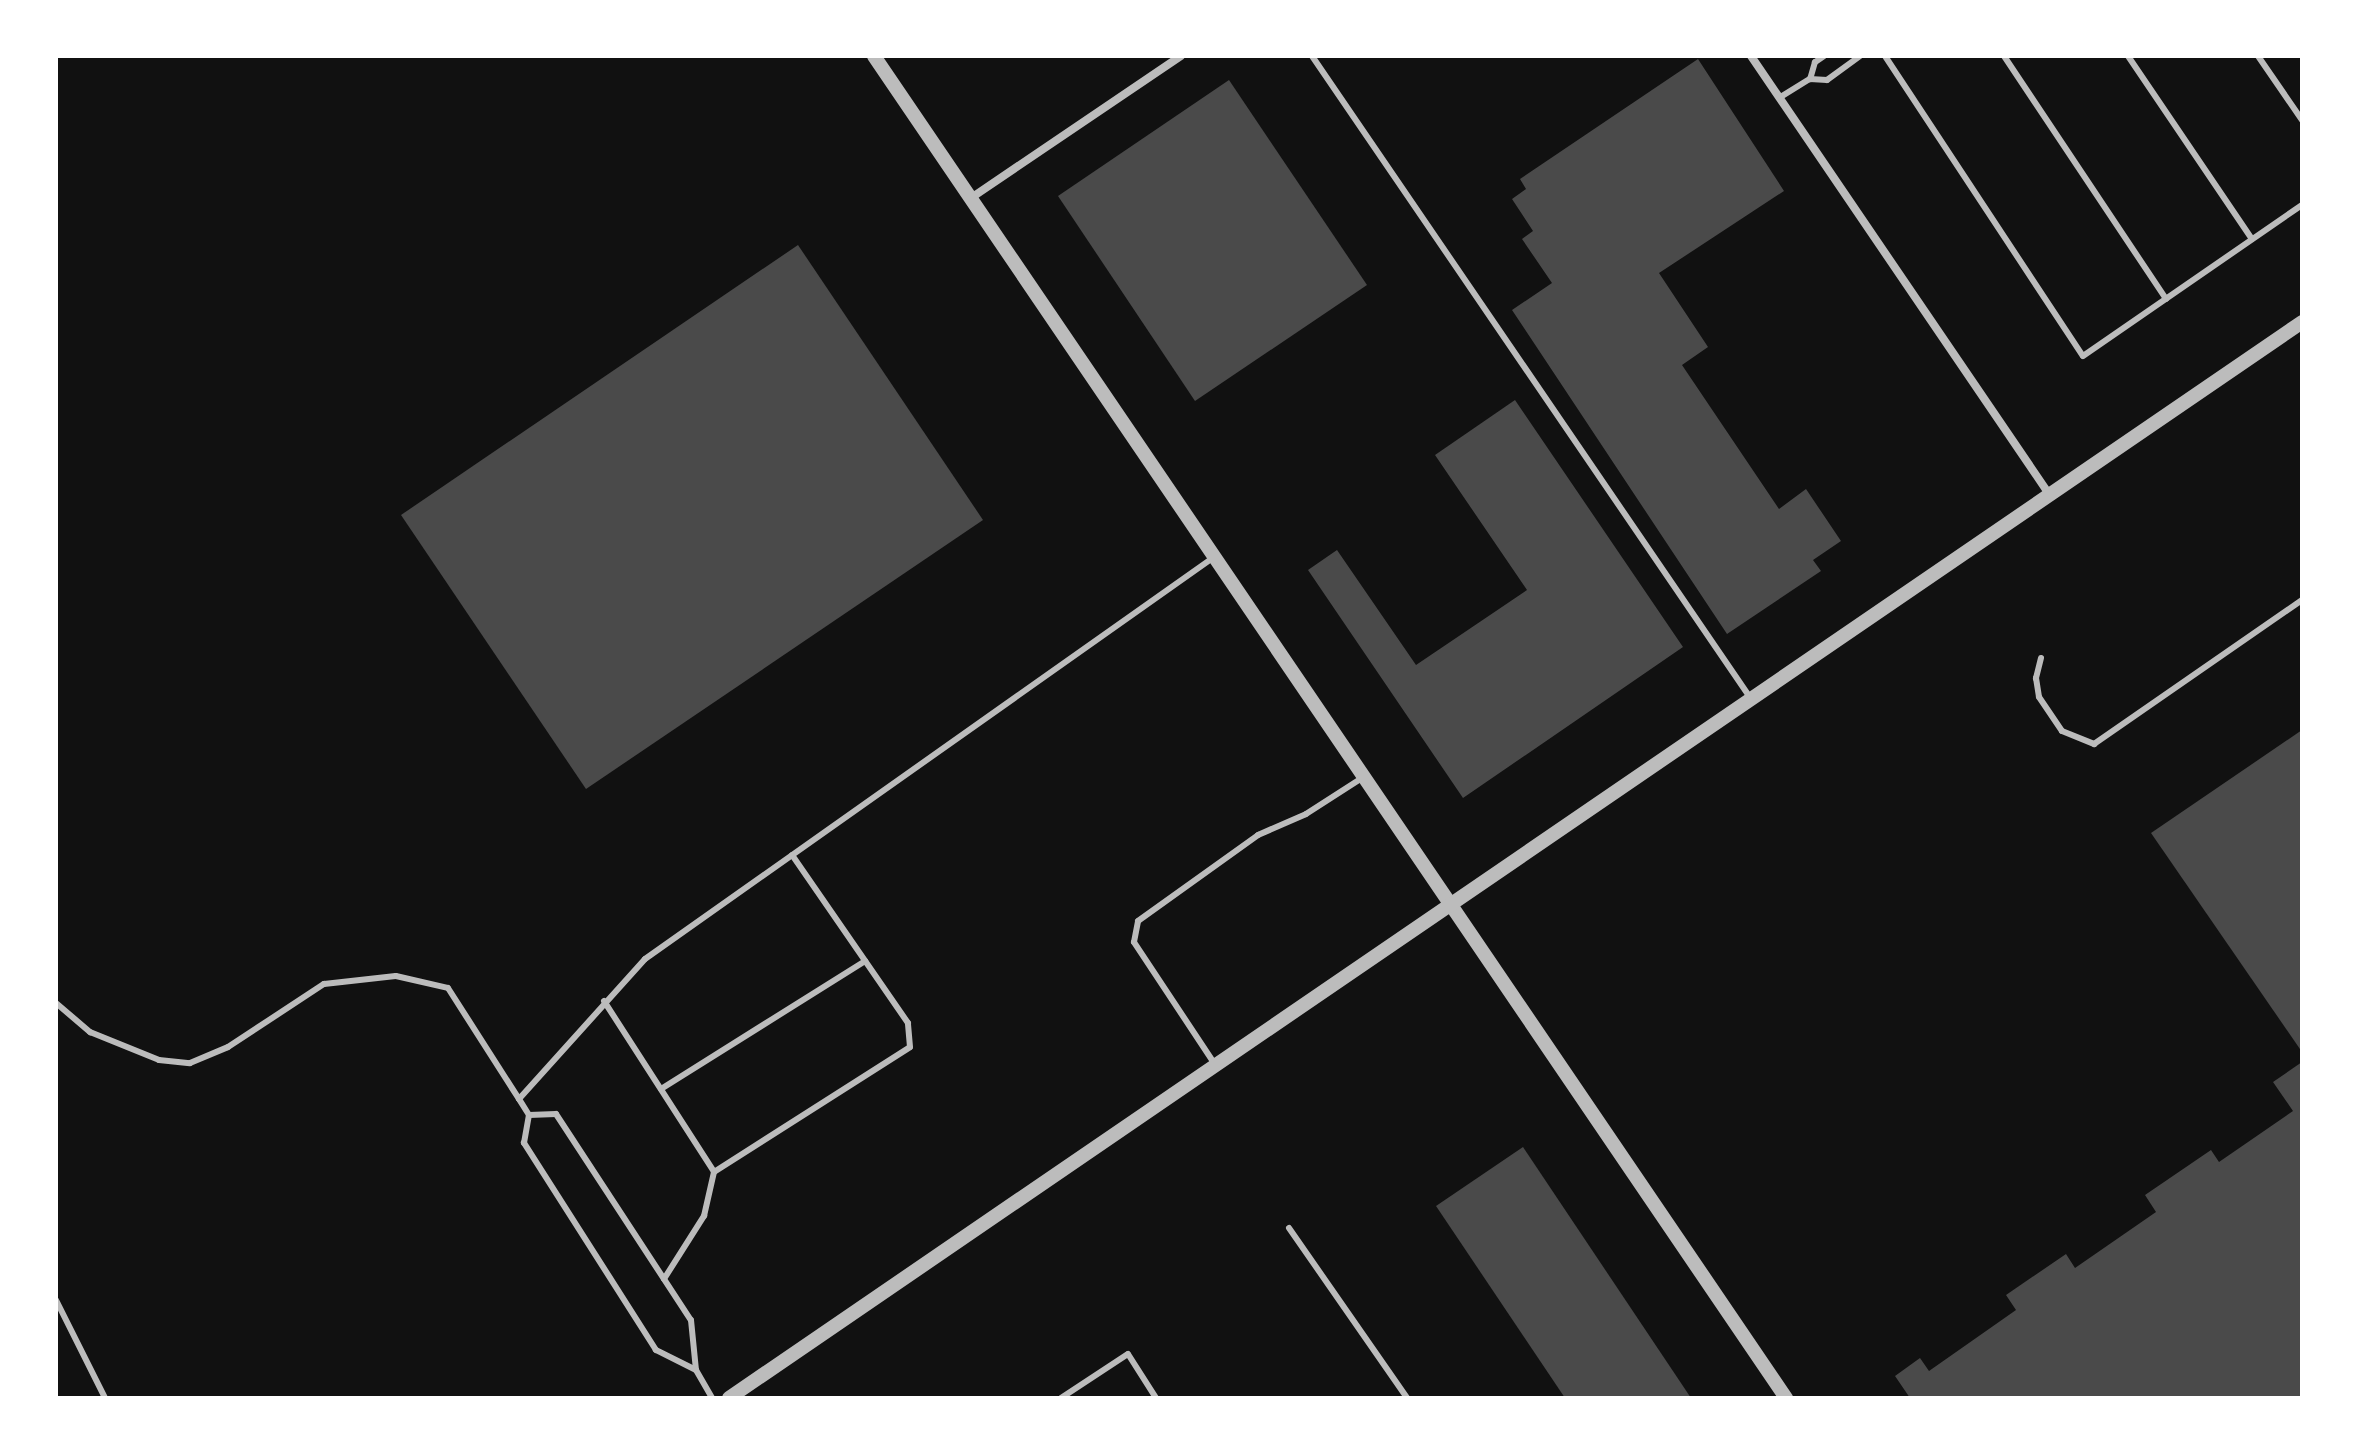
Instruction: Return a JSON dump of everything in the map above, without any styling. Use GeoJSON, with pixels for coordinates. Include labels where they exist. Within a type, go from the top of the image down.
{"type":"FeatureCollection","features":[{"type":"Feature","properties":{"kind":"street"},"geometry":{"type":"LineString","coordinates":[[874,56],[1446,902],[1786,1398]]}},
{"type":"Feature","properties":{"kind":"street"},"geometry":{"type":"LineString","coordinates":[[971,198],[1181,56]]}},
{"type":"Feature","properties":{"kind":"street"},"geometry":{"type":"LineString","coordinates":[[1751,56],[2049,494]]}},
{"type":"Feature","properties":{"kind":"street"},"geometry":{"type":"LineString","coordinates":[[729,1398],[1446,902],[2302,322]]}},
{"type":"Feature","properties":{"kind":"lane"},"geometry":{"type":"LineString","coordinates":[[1312,56],[1749,696]]}},
{"type":"Feature","properties":{"kind":"lane"},"geometry":{"type":"LineString","coordinates":[[1810,79],[1815,62],[1824,56]]}},
{"type":"Feature","properties":{"kind":"lane"},"geometry":{"type":"LineString","coordinates":[[1779,98],[1810,79],[1827,80],[1860,56]]}},
{"type":"Feature","properties":{"kind":"lane"},"geometry":{"type":"LineString","coordinates":[[1885,56],[2083,356],[2302,205]]}},
{"type":"Feature","properties":{"kind":"lane"},"geometry":{"type":"LineString","coordinates":[[2004,56],[2166,299]]}},
{"type":"Feature","properties":{"kind":"lane"},"geometry":{"type":"LineString","coordinates":[[2128,56],[2252,239]]}},
{"type":"Feature","properties":{"kind":"lane"},"geometry":{"type":"LineString","coordinates":[[2258,56],[2302,120]]}},
{"type":"Feature","properties":{"kind":"lane"},"geometry":{"type":"LineString","coordinates":[[519,1099],[645,959],[1214,557]]}},
{"type":"Feature","properties":{"kind":"lane"},"geometry":{"type":"LineString","coordinates":[[2041,658],[2036,678],[2039,697],[2062,731],[2094,744],[2302,600]]}},
{"type":"Feature","properties":{"kind":"lane"},"geometry":{"type":"LineString","coordinates":[[1214,1063],[1134,942],[1138,921],[1258,835],[1306,814],[1362,778]]}},
{"type":"Feature","properties":{"kind":"lane"},"geometry":{"type":"LineString","coordinates":[[664,1279],[704,1216],[714,1172],[910,1047],[908,1023],[792,855]]}},
{"type":"Feature","properties":{"kind":"lane"},"geometry":{"type":"LineString","coordinates":[[661,1089],[865,961]]}},
{"type":"Feature","properties":{"kind":"lane"},"geometry":{"type":"LineString","coordinates":[[56,1003],[90,1032],[159,1060],[190,1063],[228,1047],[324,984],[396,976],[448,988],[529,1115],[524,1143],[656,1350],[696,1370]]}},
{"type":"Feature","properties":{"kind":"lane"},"geometry":{"type":"LineString","coordinates":[[604,1001],[714,1172]]}},
{"type":"Feature","properties":{"kind":"lane"},"geometry":{"type":"LineString","coordinates":[[529,1115],[556,1114],[691,1320],[696,1370],[712,1398]]}},
{"type":"Feature","properties":{"kind":"lane"},"geometry":{"type":"LineString","coordinates":[[1289,1228],[1407,1398]]}},
{"type":"Feature","properties":{"kind":"lane"},"geometry":{"type":"LineString","coordinates":[[56,1300],[105,1398]]}},
{"type":"Feature","properties":{"kind":"lane"},"geometry":{"type":"LineString","coordinates":[[1061,1398],[1128,1354],[1156,1398]]}},
{"type":"Feature","properties":{"kind":"building"},"geometry":{"type":"Polygon","coordinates":[[[1698,59],[1784,191],[1659,273],[1708,347],[1682,365],[1779,509],[1806,489],[1841,541],[1813,560],[1821,571],[1727,634],[1512,310],[1552,283],[1522,239],[1533,231],[1512,199],[1526,189],[1520,179],[1698,59]]]}},
{"type":"Feature","properties":{"kind":"building"},"geometry":{"type":"Polygon","coordinates":[[[1229,80],[1367,285],[1195,401],[1058,196],[1229,80]]]}},
{"type":"Feature","properties":{"kind":"building"},"geometry":{"type":"Polygon","coordinates":[[[798,245],[983,520],[586,789],[401,515],[798,245]]]}},
{"type":"Feature","properties":{"kind":"building"},"geometry":{"type":"Polygon","coordinates":[[[1515,400],[1683,647],[1463,798],[1308,570],[1337,550],[1416,665],[1527,590],[1435,455],[1515,400]]]}},
{"type":"Feature","properties":{"kind":"building"},"geometry":{"type":"Polygon","coordinates":[[[2302,730],[2302,1052],[2151,833],[2302,730]]]}},
{"type":"Feature","properties":{"kind":"building"},"geometry":{"type":"Polygon","coordinates":[[[2302,1062],[2302,1398],[1910,1398],[1895,1376],[1920,1358],[1929,1371],[2016,1310],[2006,1295],[2066,1254],[2075,1268],[2156,1212],[2145,1195],[2211,1150],[2219,1162],[2293,1111],[2273,1082],[2302,1062]]]}},
{"type":"Feature","properties":{"kind":"building"},"geometry":{"type":"Polygon","coordinates":[[[1523,1147],[1691,1398],[1565,1398],[1436,1206],[1523,1147]]]}}]}
